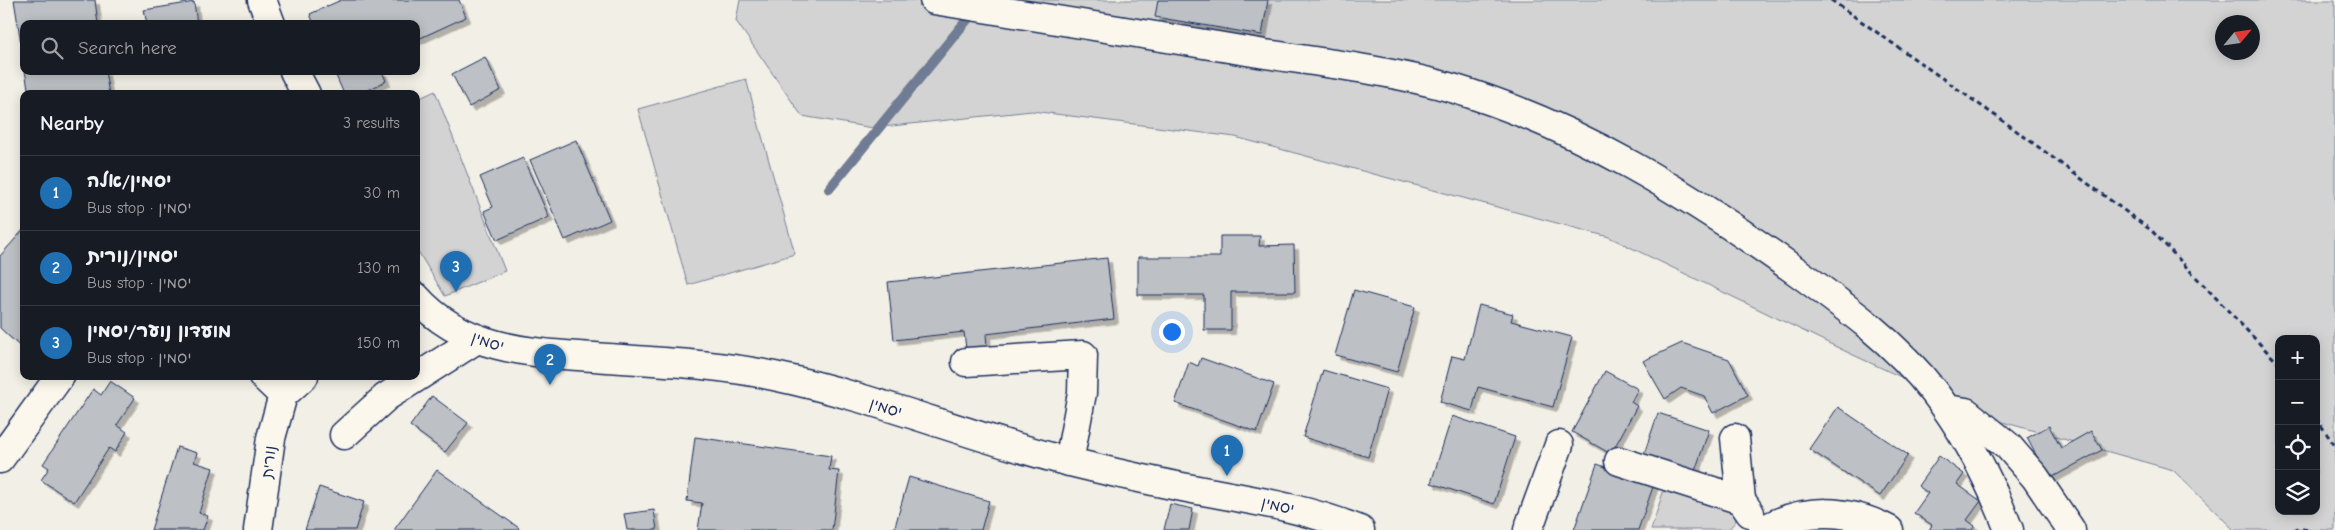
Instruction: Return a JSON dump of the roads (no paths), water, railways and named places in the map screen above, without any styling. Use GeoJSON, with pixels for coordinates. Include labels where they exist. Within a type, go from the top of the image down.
{"type":"FeatureCollection","features":[{"type":"Feature","properties":{"kind":"street"},"geometry":{"type":"LineString","coordinates":[[262,0],[270,20]]}},
{"type":"Feature","properties":{"kind":"street"},"geometry":{"type":"LineString","coordinates":[[934,0],[1407,77],[1478,96],[1542,121],[1588,142],[1681,194],[1794,270],[1890,344],[1920,375],[1947,409],[1983,470],[2009,530]]}},
{"type":"Feature","properties":{"kind":"street"},"geometry":{"type":"LineString","coordinates":[[296,75],[304,90]]}},
{"type":"Feature","properties":{"kind":"street","name":"יסמין"},"geometry":{"type":"LineString","coordinates":[[420,304],[446,323],[477,339],[526,351],[701,365],[773,376],[824,388],[1069,462],[1162,483],[1294,508],[1360,530]]}},
{"type":"Feature","properties":{"kind":"street"},"geometry":{"type":"LineString","coordinates":[[420,375],[477,339]]}},
{"type":"Feature","properties":{"kind":"street"},"geometry":{"type":"LineString","coordinates":[[966,362],[1083,355],[1082,393],[1069,462]]}},
{"type":"Feature","properties":{"kind":"street"},"geometry":{"type":"LineString","coordinates":[[0,460],[57,380]]}},
{"type":"Feature","properties":{"kind":"street"},"geometry":{"type":"LineString","coordinates":[[267,380],[283,395],[300,380]]}},
{"type":"Feature","properties":{"kind":"street"},"geometry":{"type":"LineString","coordinates":[[344,434],[386,397],[413,380]]}},
{"type":"Feature","properties":{"kind":"street","name":"נורית"},"geometry":{"type":"LineString","coordinates":[[258,530],[271,438],[283,395]]}},
{"type":"Feature","properties":{"kind":"street"},"geometry":{"type":"LineString","coordinates":[[1947,409],[1966,412],[2008,446],[2035,476],[2071,530]]}},
{"type":"Feature","properties":{"kind":"street"},"geometry":{"type":"LineString","coordinates":[[1735,438],[1741,500],[1762,530],[1798,516],[1822,512],[1848,514],[1874,522],[1889,530]]}},
{"type":"Feature","properties":{"kind":"street"},"geometry":{"type":"LineString","coordinates":[[1528,530],[1559,445]]}},
{"type":"Feature","properties":{"kind":"street"},"geometry":{"type":"LineString","coordinates":[[1620,462],[1741,500]]}},
{"type":"Feature","properties":{"kind":"waterway"},"geometry":{"type":"LineString","coordinates":[[829,189],[975,10]]}},
{"type":"Feature","properties":{"kind":"place","name":"מועדון נוער/יסמין"},"geometry":{"type":"Point","coordinates":[456,292]}},
{"type":"Feature","properties":{"kind":"place","name":"יסמין/נורית"},"geometry":{"type":"Point","coordinates":[550,385]}},
{"type":"Feature","properties":{"kind":"place","name":"יסמין/אלה"},"geometry":{"type":"Point","coordinates":[1227,476]}}]}
